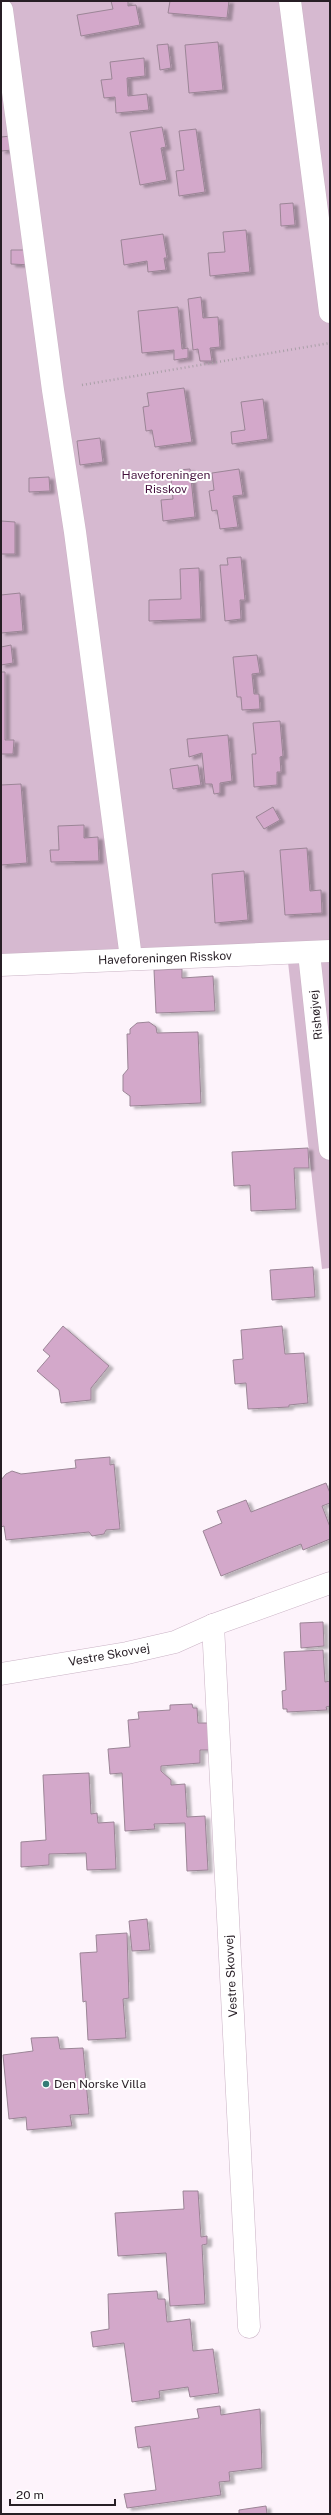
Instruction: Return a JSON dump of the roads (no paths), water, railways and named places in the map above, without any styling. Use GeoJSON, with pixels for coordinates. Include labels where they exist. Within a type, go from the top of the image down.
{"type":"FeatureCollection","features":[{"type":"Feature","properties":{"kind":"street"},"geometry":{"type":"LineString","coordinates":[[290,1],[330,312]]}},
{"type":"Feature","properties":{"kind":"street"},"geometry":{"type":"LineString","coordinates":[[2,8],[53,390],[76,540],[131,958]]}},
{"type":"Feature","properties":{"kind":"street","name":"Haveforeningen Risskov"},"geometry":{"type":"LineString","coordinates":[[1,965],[131,958],[319,952]]}},
{"type":"Feature","properties":{"kind":"street","name":"Rishøjvej"},"geometry":{"type":"LineString","coordinates":[[319,952],[330,1149]]}},
{"type":"Feature","properties":{"kind":"street","name":"Vestre Skovvej"},"geometry":{"type":"LineString","coordinates":[[1,1674],[127,1653],[175,1642],[213,1625],[330,1583]]}},
{"type":"Feature","properties":{"kind":"street","name":"Vestre Skovvej"},"geometry":{"type":"LineString","coordinates":[[213,1625],[249,2327]]}},
{"type":"Feature","properties":{"kind":"place","name":"Den Norske Villa"},"geometry":{"type":"Point","coordinates":[46,2084]}}]}
